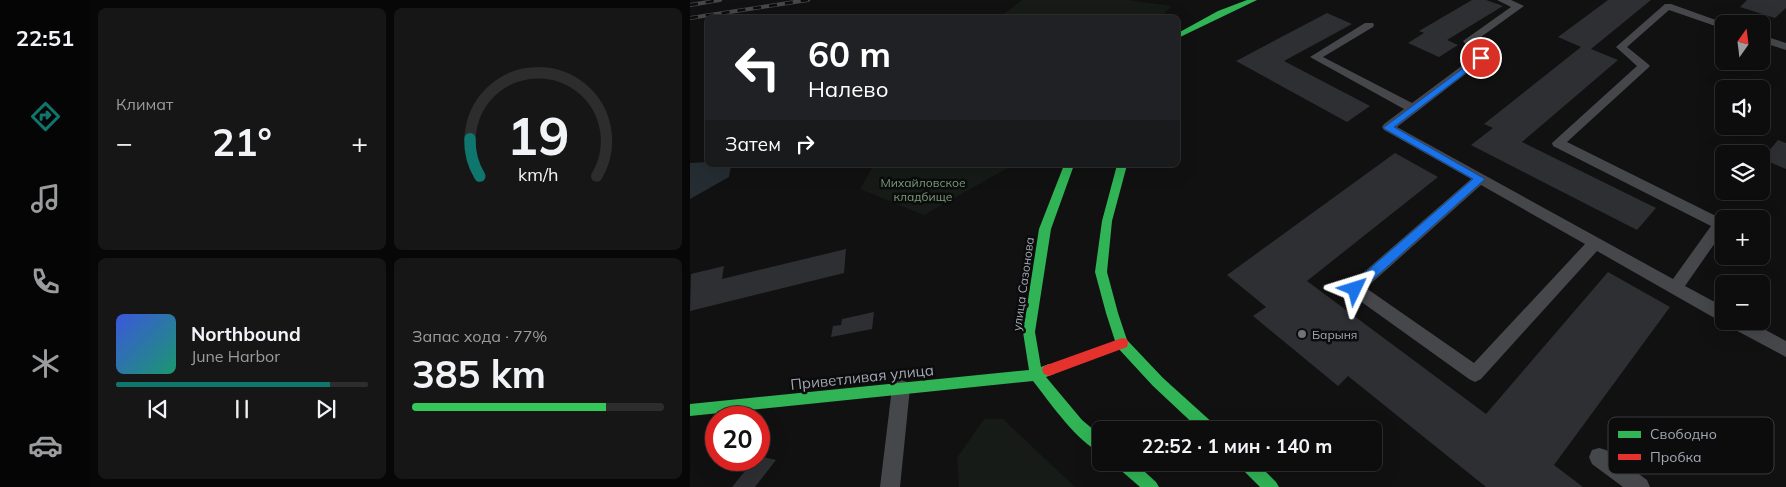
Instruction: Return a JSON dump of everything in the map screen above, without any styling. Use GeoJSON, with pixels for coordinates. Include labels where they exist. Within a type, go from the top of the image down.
{"type":"FeatureCollection","features":[{"type":"Feature","properties":{"kind":"main road"},"geometry":{"type":"LineString","coordinates":[[1180,35],[1220,13],[1253,0]]}},
{"type":"Feature","properties":{"kind":"main road"},"geometry":{"type":"LineString","coordinates":[[1194,40],[1220,13]]}},
{"type":"Feature","properties":{"kind":"main road","name":"улица Сазонова"},"geometry":{"type":"LineString","coordinates":[[1036,375],[1029,332],[1033,304],[1045,229],[1068,167]]}},
{"type":"Feature","properties":{"kind":"main road"},"geometry":{"type":"LineString","coordinates":[[1121,167],[1107,221],[1102,272],[1112,312],[1122,343],[1158,382],[1200,421]]}},
{"type":"Feature","properties":{"kind":"main road","name":"Приветливая улица"},"geometry":{"type":"LineString","coordinates":[[690,410],[1036,375],[1122,343]]}},
{"type":"Feature","properties":{"kind":"main road"},"geometry":{"type":"LineString","coordinates":[[1036,375],[1077,425],[1092,438]]}},
{"type":"Feature","properties":{"kind":"main road"},"geometry":{"type":"LineString","coordinates":[[1132,471],[1151,487]]}},
{"type":"Feature","properties":{"kind":"main road"},"geometry":{"type":"LineString","coordinates":[[1254,471],[1271,487]]}},
{"type":"Feature","properties":{"kind":"lane"},"geometry":{"type":"LineString","coordinates":[[1502,0],[1519,6],[1468,41],[1481,58],[1388,128],[1715,310]]}},
{"type":"Feature","properties":{"kind":"lane"},"geometry":{"type":"LineString","coordinates":[[1675,288],[1720,224],[1558,143],[1644,66],[1620,48],[1668,6],[1715,23]]}},
{"type":"Feature","properties":{"kind":"lane"},"geometry":{"type":"LineString","coordinates":[[1369,26],[1315,57],[1413,109]]}},
{"type":"Feature","properties":{"kind":"lane"},"geometry":{"type":"LineString","coordinates":[[1770,41],[1786,47]]}},
{"type":"Feature","properties":{"kind":"lane"},"geometry":{"type":"LineString","coordinates":[[1480,179],[1355,289],[1475,374],[1595,243]]}},
{"type":"Feature","properties":{"kind":"lane"},"geometry":{"type":"LineString","coordinates":[[1750,330],[1786,350]]}},
{"type":"Feature","properties":{"kind":"lane"},"geometry":{"type":"LineString","coordinates":[[890,487],[900,388]]}},
{"type":"Feature","properties":{"kind":"lane"},"geometry":{"type":"LineString","coordinates":[[1598,457],[1608,464]]}},
{"type":"Feature","properties":{"kind":"lane"},"geometry":{"type":"LineString","coordinates":[[1622,474],[1640,487]]}},
{"type":"Feature","properties":{"kind":"green space"},"geometry":{"type":"Polygon","coordinates":[[[1022,0],[1128,0],[1171,6],[1163,15],[1003,15],[1022,0]]]}},
{"type":"Feature","properties":{"kind":"green space","name":"Михайловское кладбище"},"geometry":{"type":"Polygon","coordinates":[[[873,167],[1009,167],[924,215],[860,189],[873,167]]]}},
{"type":"Feature","properties":{"kind":"green space"},"geometry":{"type":"Polygon","coordinates":[[[984,419],[1003,419],[1075,487],[959,487],[957,458],[984,419]]]}},
{"type":"Feature","properties":{"kind":"shaded area"},"geometry":{"type":"Polygon","coordinates":[[[705,162],[705,167],[731,167],[729,177],[690,199],[690,163],[705,162]]]}},
{"type":"Feature","properties":{"kind":"building"},"geometry":{"type":"Polygon","coordinates":[[[1472,0],[1486,0],[1503,6],[1447,40],[1458,45],[1439,57],[1408,43],[1424,33],[1419,31],[1472,0]]]}},
{"type":"Feature","properties":{"kind":"building"},"geometry":{"type":"Polygon","coordinates":[[[1608,0],[1651,0],[1591,49],[1618,60],[1522,142],[1656,208],[1637,230],[1471,145],[1493,128],[1484,124],[1581,47],[1558,37],[1608,0]]]}},
{"type":"Feature","properties":{"kind":"building"},"geometry":{"type":"Polygon","coordinates":[[[1747,0],[1786,0],[1786,8],[1775,18],[1740,7],[1747,0]]]}},
{"type":"Feature","properties":{"kind":"building"},"geometry":{"type":"Polygon","coordinates":[[[1327,13],[1352,24],[1284,61],[1370,106],[1347,122],[1236,61],[1327,13]]]}},
{"type":"Feature","properties":{"kind":"building"},"geometry":{"type":"Polygon","coordinates":[[[1778,140],[1786,143],[1786,169],[1770,162],[1770,150],[1778,140]]]}},
{"type":"Feature","properties":{"kind":"building"},"geometry":{"type":"Polygon","coordinates":[[[1395,153],[1438,177],[1307,281],[1486,414],[1608,272],[1670,307],[1554,465],[1583,487],[1486,487],[1348,376],[1338,386],[1253,316],[1266,307],[1227,275],[1395,153]]]}},
{"type":"Feature","properties":{"kind":"building"},"geometry":{"type":"Polygon","coordinates":[[[846,249],[844,273],[690,311],[691,274],[724,266],[722,279],[846,249]]]}},
{"type":"Feature","properties":{"kind":"building"},"geometry":{"type":"Polygon","coordinates":[[[874,312],[872,329],[831,337],[833,326],[841,325],[842,319],[874,312]]]}},
{"type":"Feature","properties":{"kind":"building"},"geometry":{"type":"Polygon","coordinates":[[[770,459],[776,460],[770,468],[770,459]]]}},
{"type":"Feature","properties":{"kind":"building"},"geometry":{"type":"Polygon","coordinates":[[[745,471],[767,471],[755,487],[732,487],[745,471]]]}},
{"type":"Feature","properties":{"kind":"railway"},"geometry":{"type":"LineString","coordinates":[[690,5],[720,0]]}},
{"type":"Feature","properties":{"kind":"railway"},"geometry":{"type":"LineString","coordinates":[[710,15],[808,0]]}},
{"type":"Feature","properties":{"kind":"railway"},"geometry":{"type":"LineString","coordinates":[[690,18],[705,16]]}},
{"type":"Feature","properties":{"kind":"traffic: fast"},"geometry":{"type":"LineString","coordinates":[[1180,35],[1221,13],[1253,0]]}},
{"type":"Feature","properties":{"kind":"traffic: fast"},"geometry":{"type":"LineString","coordinates":[[1068,167],[1045,229],[1029,332],[1036,375],[1077,425],[1092,438]]}},
{"type":"Feature","properties":{"kind":"traffic: fast"},"geometry":{"type":"LineString","coordinates":[[1121,167],[1107,221],[1101,272],[1112,313],[1122,343],[1158,382],[1200,421]]}},
{"type":"Feature","properties":{"kind":"traffic: fast"},"geometry":{"type":"LineString","coordinates":[[690,410],[1036,375],[1049,370]]}},
{"type":"Feature","properties":{"kind":"traffic: fast"},"geometry":{"type":"LineString","coordinates":[[1132,471],[1151,487]]}},
{"type":"Feature","properties":{"kind":"traffic: fast"},"geometry":{"type":"LineString","coordinates":[[1254,471],[1271,487]]}},
{"type":"Feature","properties":{"kind":"traffic: jam"},"geometry":{"type":"LineString","coordinates":[[1049,370],[1122,343]]}},
{"type":"Feature","properties":{"kind":"place","name":"Барыня"},"geometry":{"type":"Point","coordinates":[1302,334]}},
{"type":"Feature","properties":{"kind":"route"},"geometry":{"type":"LineString","coordinates":[[1355,289],[1480,179],[1388,128],[1481,58]]}}]}
